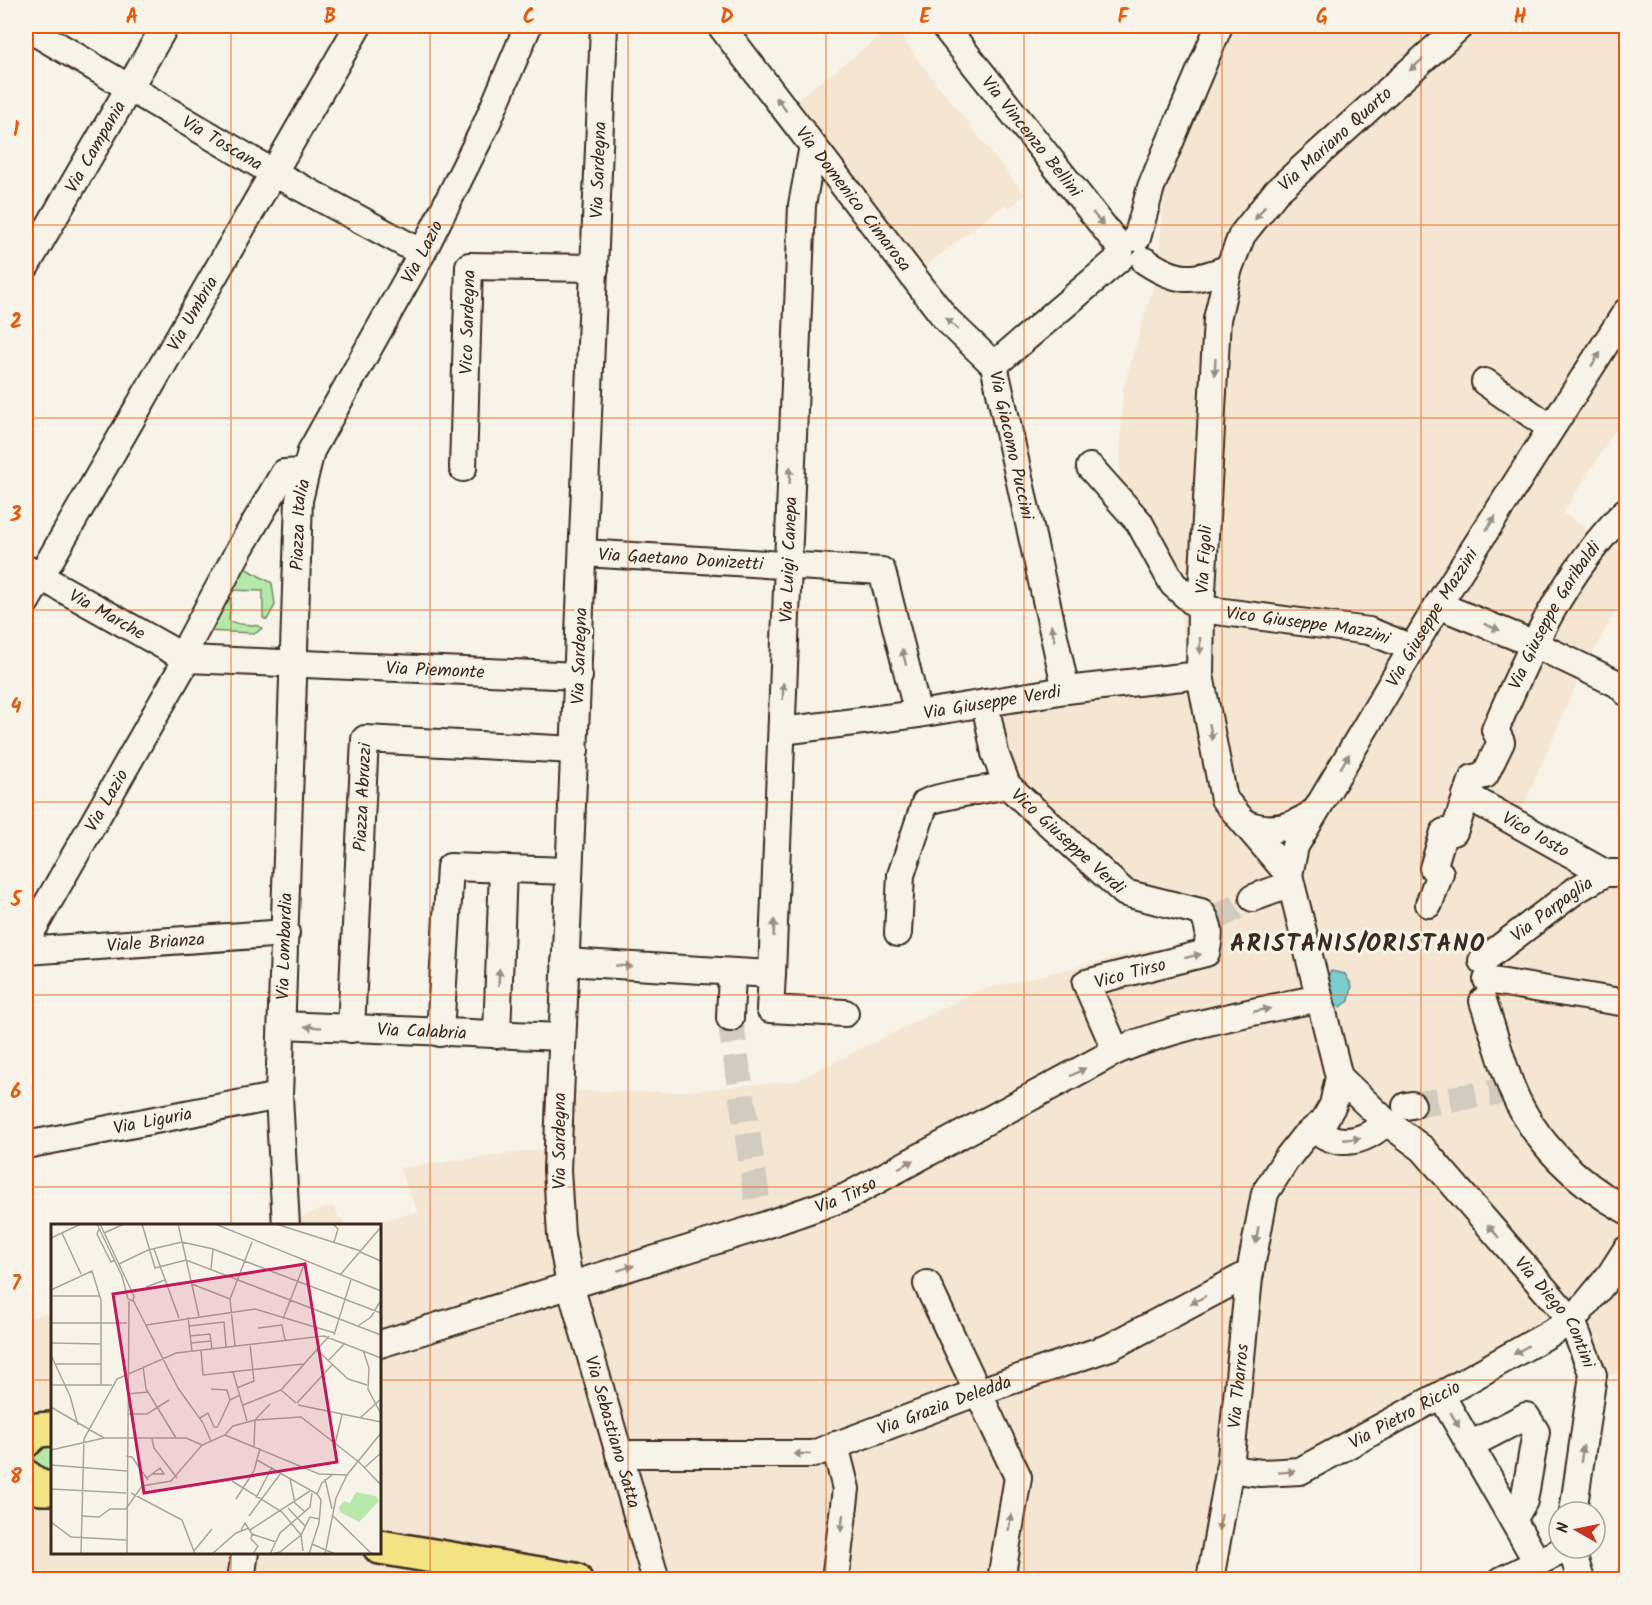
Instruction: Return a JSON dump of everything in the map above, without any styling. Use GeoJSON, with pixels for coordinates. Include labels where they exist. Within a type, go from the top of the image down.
{"type":"FeatureCollection","features":[{"type":"Feature","properties":{"kind":"main road"},"geometry":{"type":"LineString","coordinates":[[26,1440],[37,1430],[51,1429]]}},
{"type":"Feature","properties":{"kind":"main road"},"geometry":{"type":"LineString","coordinates":[[381,1547],[575,1580]]}},
{"type":"Feature","properties":{"kind":"street","name":"Via Campania"},"geometry":{"type":"LineString","coordinates":[[26,266],[165,26]]}},
{"type":"Feature","properties":{"kind":"street","name":"Via Umbria"},"geometry":{"type":"LineString","coordinates":[[26,602],[33,573],[358,26]]}},
{"type":"Feature","properties":{"kind":"street","name":"Via Lazio"},"geometry":{"type":"LineString","coordinates":[[304,472],[311,451],[422,253],[486,124],[528,26]]}},
{"type":"Feature","properties":{"kind":"street","name":"Via Sardegna"},"geometry":{"type":"LineString","coordinates":[[570,1285],[561,1235],[557,1170],[604,26]]}},
{"type":"Feature","properties":{"kind":"street","name":"Via Domenico Cimarosa"},"geometry":{"type":"LineString","coordinates":[[721,26],[946,319],[994,365]]}},
{"type":"Feature","properties":{"kind":"street","name":"Via Vincenzo Bellini"},"geometry":{"type":"LineString","coordinates":[[944,26],[1115,241],[1131,250]]}},
{"type":"Feature","properties":{"kind":"street"},"geometry":{"type":"LineString","coordinates":[[1217,319],[1208,300],[1188,280],[1162,272],[1131,250],[1151,187],[1219,26]]}},
{"type":"Feature","properties":{"kind":"street","name":"Via Mariano Quarto"},"geometry":{"type":"LineString","coordinates":[[1229,268],[1242,235],[1276,192],[1460,26]]}},
{"type":"Feature","properties":{"kind":"street","name":"Via Toscana"},"geometry":{"type":"LineString","coordinates":[[26,27],[128,89],[273,172],[422,253]]}},
{"type":"Feature","properties":{"kind":"street","name":"Via Luigi Canepa"},"geometry":{"type":"LineString","coordinates":[[813,146],[802,205],[770,1009],[845,1013]]}},
{"type":"Feature","properties":{"kind":"street","name":"Via Giacomo Puccini"},"geometry":{"type":"LineString","coordinates":[[1066,690],[994,365],[1131,250]]}},
{"type":"Feature","properties":{"kind":"street","name":"Vico Sardegna"},"geometry":{"type":"LineString","coordinates":[[463,468],[468,266],[594,268]]}},
{"type":"Feature","properties":{"kind":"street"},"geometry":{"type":"LineString","coordinates":[[1188,280],[1229,268]]}},
{"type":"Feature","properties":{"kind":"street","name":"Via Figoli"},"geometry":{"type":"LineString","coordinates":[[1229,268],[1217,319],[1201,609],[1200,675],[1224,799],[1245,823]]}},
{"type":"Feature","properties":{"kind":"street","name":"Via Giuseppe Mazzini"},"geometry":{"type":"LineString","coordinates":[[1290,879],[1295,846],[1412,648],[1626,312]]}},
{"type":"Feature","properties":{"kind":"street"},"geometry":{"type":"LineString","coordinates":[[1485,382],[1551,428]]}},
{"type":"Feature","properties":{"kind":"street","name":"Vico Giuseppe Mazzini"},"geometry":{"type":"LineString","coordinates":[[1090,467],[1139,522],[1173,584],[1201,609],[1369,631],[1412,648]]}},
{"type":"Feature","properties":{"kind":"street","name":"Piazza Italia"},"geometry":{"type":"LineString","coordinates":[[187,658],[190,641],[284,473],[304,472],[299,500],[293,665]]}},
{"type":"Feature","properties":{"kind":"street","name":"Via Giuseppe Garibaldi"},"geometry":{"type":"LineString","coordinates":[[1429,904],[1440,873],[1433,868],[1444,832],[1454,832],[1469,786],[1485,775],[1500,742],[1495,730],[1532,643],[1561,594],[1617,536],[1626,512]]}},
{"type":"Feature","properties":{"kind":"street","name":"Via Gaetano Donizetti"},"geometry":{"type":"LineString","coordinates":[[583,553],[882,571],[918,714]]}},
{"type":"Feature","properties":{"kind":"street","name":"Via Marche"},"geometry":{"type":"LineString","coordinates":[[33,573],[187,658]]}},
{"type":"Feature","properties":{"kind":"street"},"geometry":{"type":"LineString","coordinates":[[1438,605],[1532,643],[1618,684],[1626,692]]}},
{"type":"Feature","properties":{"kind":"street","name":"Via Lazio"},"geometry":{"type":"LineString","coordinates":[[26,941],[187,658]]}},
{"type":"Feature","properties":{"kind":"street"},"geometry":{"type":"LineString","coordinates":[[187,658],[293,665]]}},
{"type":"Feature","properties":{"kind":"street","name":"Via Piemonte"},"geometry":{"type":"LineString","coordinates":[[293,665],[579,676]]}},
{"type":"Feature","properties":{"kind":"street","name":"Via Lombardia"},"geometry":{"type":"LineString","coordinates":[[286,1224],[279,1096],[293,665]]}},
{"type":"Feature","properties":{"kind":"street","name":"Via Giuseppe Verdi"},"geometry":{"type":"LineString","coordinates":[[782,731],[918,714],[1066,690],[1200,675]]}},
{"type":"Feature","properties":{"kind":"street","name":"Vico Giuseppe Verdi"},"geometry":{"type":"LineString","coordinates":[[985,703],[995,753],[1007,785],[1125,893],[1201,912],[1211,921]]}},
{"type":"Feature","properties":{"kind":"street","name":"Piazza Abruzzi"},"geometry":{"type":"LineString","coordinates":[[351,1029],[365,739],[575,750]]}},
{"type":"Feature","properties":{"kind":"street"},"geometry":{"type":"LineString","coordinates":[[898,933],[901,875],[925,803],[936,796],[950,797],[1007,785]]}},
{"type":"Feature","properties":{"kind":"street","name":"Vico Iosto"},"geometry":{"type":"LineString","coordinates":[[1469,786],[1616,873]]}},
{"type":"Feature","properties":{"kind":"street"},"geometry":{"type":"LineString","coordinates":[[1245,823],[1253,827],[1281,829],[1300,824],[1316,811]]}},
{"type":"Feature","properties":{"kind":"street"},"geometry":{"type":"LineString","coordinates":[[1245,823],[1290,879],[1340,1077],[1334,1105],[1319,1125],[1326,1138],[1359,1139],[1374,1134],[1397,1113]]}},
{"type":"Feature","properties":{"kind":"street"},"geometry":{"type":"LineString","coordinates":[[440,1033],[450,867],[569,871]]}},
{"type":"Feature","properties":{"kind":"street"},"geometry":{"type":"LineString","coordinates":[[497,1035],[503,868]]}},
{"type":"Feature","properties":{"kind":"street","name":"Via Parpaglia"},"geometry":{"type":"LineString","coordinates":[[1484,981],[1576,890],[1616,873]]}},
{"type":"Feature","properties":{"kind":"street"},"geometry":{"type":"LineString","coordinates":[[1253,898],[1290,879]]}},
{"type":"Feature","properties":{"kind":"street","name":"Vico Tirso"},"geometry":{"type":"LineString","coordinates":[[1116,1051],[1086,983],[1206,953],[1211,921]]}},
{"type":"Feature","properties":{"kind":"street","name":"Viale Brianza"},"geometry":{"type":"LineString","coordinates":[[26,951],[286,933]]}},
{"type":"Feature","properties":{"kind":"street"},"geometry":{"type":"LineString","coordinates":[[565,962],[772,974]]}},
{"type":"Feature","properties":{"kind":"street"},"geometry":{"type":"LineString","coordinates":[[730,1018],[732,973]]}},
{"type":"Feature","properties":{"kind":"street"},"geometry":{"type":"LineString","coordinates":[[1626,1003],[1484,981],[1508,1090],[1553,1155],[1596,1193],[1626,1210]]}},
{"type":"Feature","properties":{"kind":"street","name":"Via Tirso"},"geometry":{"type":"LineString","coordinates":[[381,1344],[570,1285],[760,1216],[846,1197],[1116,1051],[1158,1034],[1207,1020],[1320,998]]}},
{"type":"Feature","properties":{"kind":"street","name":"Via Calabria"},"geometry":{"type":"LineString","coordinates":[[282,1025],[561,1037]]}},
{"type":"Feature","properties":{"kind":"street","name":"Via Diego Contini"},"geometry":{"type":"LineString","coordinates":[[1340,1077],[1397,1113],[1423,1149],[1572,1321],[1593,1375],[1575,1500]]}},
{"type":"Feature","properties":{"kind":"street","name":"Via Liguria"},"geometry":{"type":"LineString","coordinates":[[26,1145],[279,1096]]}},
{"type":"Feature","properties":{"kind":"street","name":"Via Tharros"},"geometry":{"type":"LineString","coordinates":[[1210,1580],[1229,1469],[1250,1274],[1265,1193],[1285,1161],[1319,1125]]}},
{"type":"Feature","properties":{"kind":"street"},"geometry":{"type":"LineString","coordinates":[[1572,1321],[1610,1275],[1626,1250]]}},
{"type":"Feature","properties":{"kind":"street","name":"Via Grazia Deledda"},"geometry":{"type":"LineString","coordinates":[[619,1454],[813,1454],[978,1392],[1110,1347],[1250,1274]]}},
{"type":"Feature","properties":{"kind":"street"},"geometry":{"type":"LineString","coordinates":[[927,1284],[1018,1477],[1001,1580]]}},
{"type":"Feature","properties":{"kind":"street","name":"Via Sebastiano Satta"},"geometry":{"type":"LineString","coordinates":[[570,1285],[656,1580]]}},
{"type":"Feature","properties":{"kind":"street","name":"Via Pietro Riccio"},"geometry":{"type":"LineString","coordinates":[[1229,1469],[1261,1473],[1300,1471],[1572,1321]]}},
{"type":"Feature","properties":{"kind":"street"},"geometry":{"type":"LineString","coordinates":[[1441,1395],[1537,1562]]}},
{"type":"Feature","properties":{"kind":"street"},"geometry":{"type":"LineString","coordinates":[[1470,1445],[1526,1416],[1536,1432],[1524,1501],[1513,1520]]}},
{"type":"Feature","properties":{"kind":"street"},"geometry":{"type":"LineString","coordinates":[[835,1445],[846,1489],[835,1580]]}},
{"type":"Feature","properties":{"kind":"street"},"geometry":{"type":"LineString","coordinates":[[241,1580],[245,1554]]}},
{"type":"Feature","properties":{"kind":"street"},"geometry":{"type":"LineString","coordinates":[[1502,1580],[1547,1558]]}},
{"type":"Feature","properties":{"kind":"street"},"geometry":{"type":"LineString","coordinates":[[1574,1560],[1581,1580]]}},
{"type":"Feature","properties":{"kind":"shaded area"},"geometry":{"type":"Polygon","coordinates":[[[886,26],[894,26],[921,64],[1025,195],[1009,208],[1005,204],[923,268],[791,104],[877,39],[874,35],[886,26]]]}},
{"type":"Feature","properties":{"kind":"shaded area"},"geometry":{"type":"Polygon","coordinates":[[[1220,26],[1626,26],[1626,413],[1563,513],[1626,555],[1626,592],[1578,680],[1517,821],[1626,871],[1626,1369],[1606,1377],[1598,1345],[1570,1312],[1359,1439],[1225,1473],[1207,1579],[26,1580],[26,1319],[51,1312],[51,1554],[381,1554],[381,1224],[365,1224],[418,1212],[399,1168],[552,1148],[567,1091],[676,1092],[796,1081],[977,991],[1145,950],[1207,944],[1194,918],[1130,891],[1037,826],[1000,747],[1001,703],[1188,663],[1177,590],[1119,483],[1123,389],[1157,274],[1164,196],[1176,140],[1220,26]]]}},
{"type":"Feature","properties":{"kind":"shaded area"},"geometry":{"type":"Polygon","coordinates":[[[331,1206],[345,1224],[282,1224],[331,1206]]]}},
{"type":"Feature","properties":{"kind":"green space"},"geometry":{"type":"Polygon","coordinates":[[[241,566],[272,583],[275,605],[267,620],[263,618],[263,591],[226,590],[241,566]]]}},
{"type":"Feature","properties":{"kind":"green space"},"geometry":{"type":"Polygon","coordinates":[[[221,598],[231,598],[229,620],[237,624],[262,628],[256,633],[201,631],[221,598]]]}},
{"type":"Feature","properties":{"kind":"green space"},"geometry":{"type":"Polygon","coordinates":[[[51,1444],[51,1473],[35,1464],[36,1452],[51,1444]]]}},
{"type":"Feature","properties":{"kind":"water"},"geometry":{"type":"Polygon","coordinates":[[[1331,971],[1345,974],[1352,986],[1349,1001],[1340,1007],[1333,1004],[1326,978],[1331,971]]]}},
{"type":"Feature","properties":{"kind":"tunnel"},"geometry":{"type":"LineString","coordinates":[[1214,919],[1253,898]]}},
{"type":"Feature","properties":{"kind":"tunnel"},"geometry":{"type":"LineString","coordinates":[[730,1018],[758,1205]]}},
{"type":"Feature","properties":{"kind":"tunnel"},"geometry":{"type":"LineString","coordinates":[[1412,1105],[1503,1091]]}},
{"type":"Feature","properties":{"kind":"district","name":"ARISTANIS/ORISTANO"},"geometry":{"type":"Point","coordinates":[1358,943]}}]}
